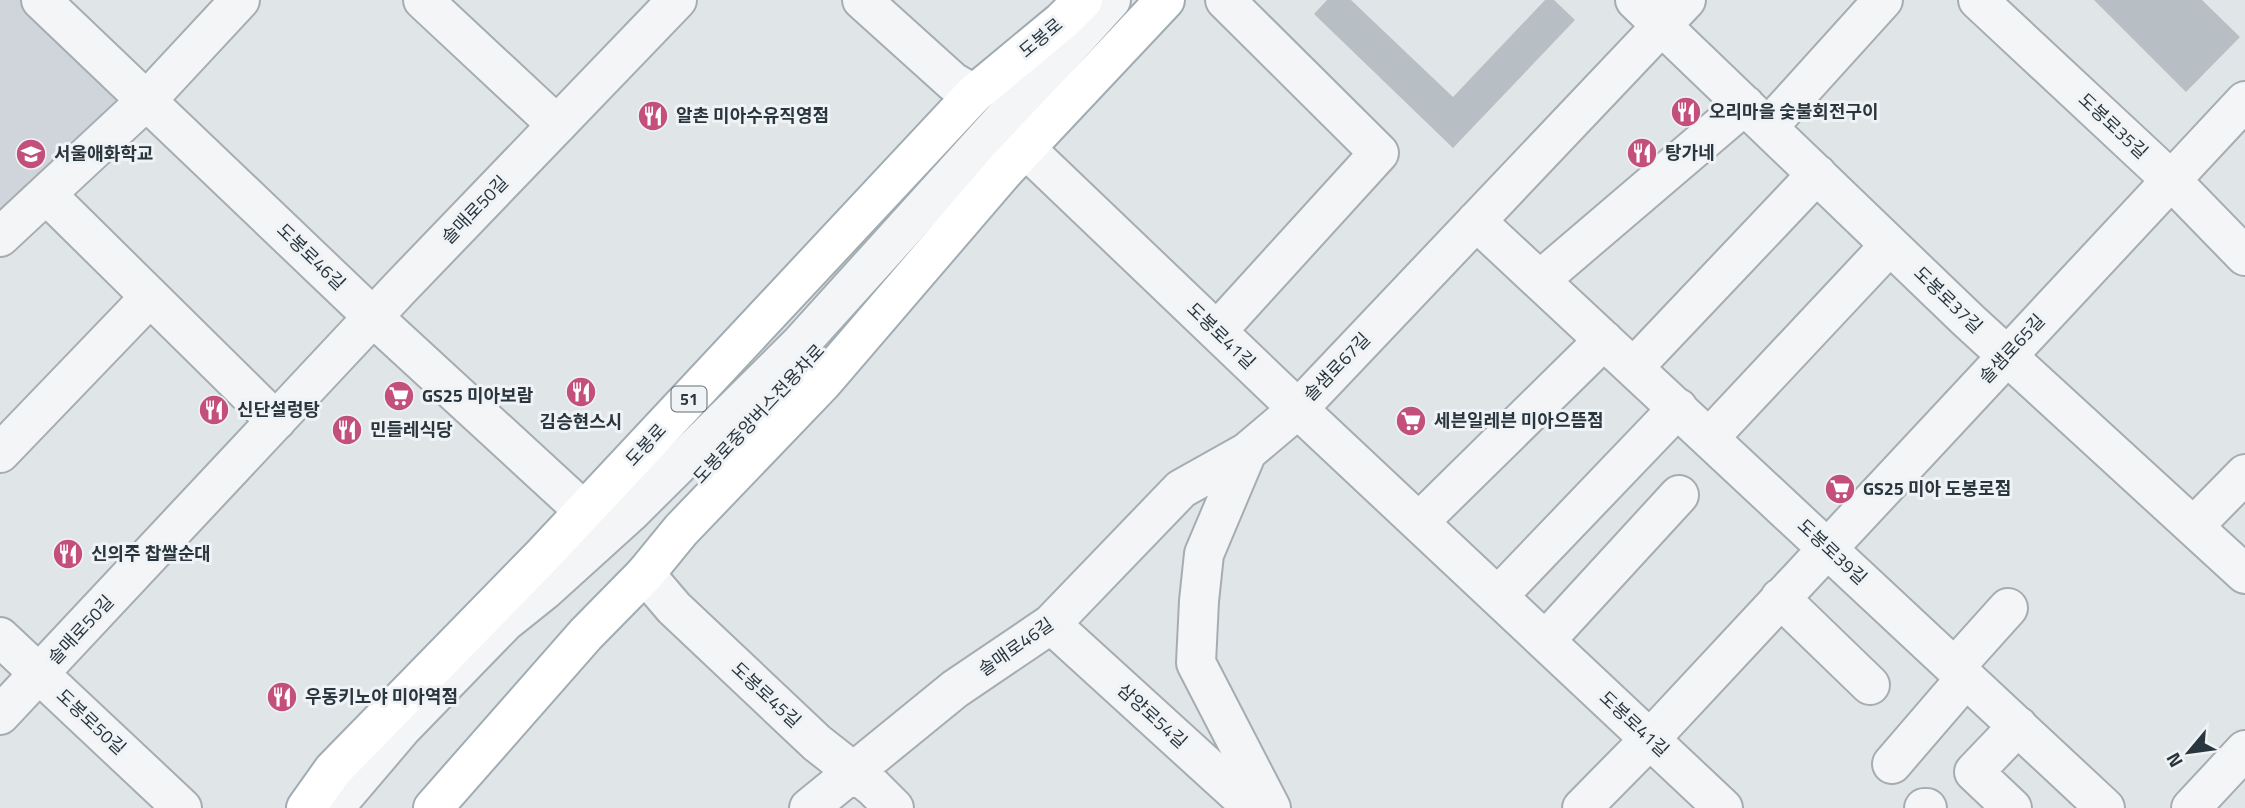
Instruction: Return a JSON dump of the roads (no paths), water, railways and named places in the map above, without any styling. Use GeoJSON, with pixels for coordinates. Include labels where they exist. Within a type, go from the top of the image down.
{"type":"FeatureCollection","features":[{"type":"Feature","properties":{"kind":"main road","name":"도봉로"},"geometry":{"type":"LineString","coordinates":[[306,808],[333,770],[584,511],[974,94],[1062,21],[1083,0]]}},
{"type":"Feature","properties":{"kind":"main road"},"geometry":{"type":"LineString","coordinates":[[433,808],[586,634],[645,574],[681,530],[822,383],[1025,148],[1165,0]]}},
{"type":"Feature","properties":{"kind":"street","name":"도봉로46길"},"geometry":{"type":"LineString","coordinates":[[41,0],[373,317],[584,511]]}},
{"type":"Feature","properties":{"kind":"street"},"geometry":{"type":"LineString","coordinates":[[0,237],[146,100],[240,0]]}},
{"type":"Feature","properties":{"kind":"street"},"geometry":{"type":"LineString","coordinates":[[423,0],[557,125]]}},
{"type":"Feature","properties":{"kind":"street","name":"솔매로50길"},"geometry":{"type":"LineString","coordinates":[[0,715],[373,317],[677,0]]}},
{"type":"Feature","properties":{"kind":"street"},"geometry":{"type":"LineString","coordinates":[[862,0],[953,82],[974,94]]}},
{"type":"Feature","properties":{"kind":"street"},"geometry":{"type":"LineString","coordinates":[[334,808],[403,727],[505,622],[553,583],[630,513],[800,344],[1111,0]]}},
{"type":"Feature","properties":{"kind":"street","name":"도봉로중앙버스전용차로"},"geometry":{"type":"LineString","coordinates":[[366,808],[464,691],[639,536],[755,423],[1134,0]]}},
{"type":"Feature","properties":{"kind":"street"},"geometry":{"type":"LineString","coordinates":[[1217,331],[1379,153],[1225,0]]}},
{"type":"Feature","properties":{"kind":"street"},"geometry":{"type":"LineString","coordinates":[[1540,280],[1756,116],[1883,0]]}},
{"type":"Feature","properties":{"kind":"street","name":"도봉로35길"},"geometry":{"type":"LineString","coordinates":[[1978,0],[2171,180],[2245,256]]}},
{"type":"Feature","properties":{"kind":"street","name":"도봉로37길"},"geometry":{"type":"LineString","coordinates":[[1661,8],[1756,116],[2006,355],[2245,574]]}},
{"type":"Feature","properties":{"kind":"street","name":"솔샘로67길"},"geometry":{"type":"LineString","coordinates":[[1271,808],[1196,663],[1204,554],[1247,452],[1298,409],[1476,221],[1661,8]]}},
{"type":"Feature","properties":{"kind":"street","name":"솔샘로65길"},"geometry":{"type":"LineString","coordinates":[[1582,808],[2245,101]]}},
{"type":"Feature","properties":{"kind":"street","name":"도봉로41길"},"geometry":{"type":"LineString","coordinates":[[1025,148],[1723,808]]}},
{"type":"Feature","properties":{"kind":"street"},"geometry":{"type":"LineString","coordinates":[[1634,367],[1817,174]]}},
{"type":"Feature","properties":{"kind":"street"},"geometry":{"type":"LineString","coordinates":[[46,194],[276,421]]}},
{"type":"Feature","properties":{"kind":"street","name":"도봉로39길"},"geometry":{"type":"LineString","coordinates":[[1476,221],[2105,808]]}},
{"type":"Feature","properties":{"kind":"street"},"geometry":{"type":"LineString","coordinates":[[1709,438],[1890,245]]}},
{"type":"Feature","properties":{"kind":"street"},"geometry":{"type":"LineString","coordinates":[[0,453],[150,297]]}},
{"type":"Feature","properties":{"kind":"street"},"geometry":{"type":"LineString","coordinates":[[1419,522],[1604,340]]}},
{"type":"Feature","properties":{"kind":"street"},"geometry":{"type":"LineString","coordinates":[[1497,596],[1678,408]]}},
{"type":"Feature","properties":{"kind":"street","name":"솔매로46길"},"geometry":{"type":"LineString","coordinates":[[809,808],[955,688],[1051,624],[1181,489],[1247,452]]}},
{"type":"Feature","properties":{"kind":"street"},"geometry":{"type":"LineString","coordinates":[[2194,526],[2245,474]]}},
{"type":"Feature","properties":{"kind":"street"},"geometry":{"type":"LineString","coordinates":[[1545,641],[1679,495]]}},
{"type":"Feature","properties":{"kind":"street","name":"도봉로45길"},"geometry":{"type":"LineString","coordinates":[[645,574],[674,608],[817,743],[894,808]]}},
{"type":"Feature","properties":{"kind":"street"},"geometry":{"type":"LineString","coordinates":[[1780,598],[1870,685]]}},
{"type":"Feature","properties":{"kind":"street"},"geometry":{"type":"LineString","coordinates":[[1892,764],[2008,608]]}},
{"type":"Feature","properties":{"kind":"street","name":"삼양로54길"},"geometry":{"type":"LineString","coordinates":[[1051,624],[1253,808]]}},
{"type":"Feature","properties":{"kind":"street","name":"도봉로50길"},"geometry":{"type":"LineString","coordinates":[[0,637],[182,808]]}},
{"type":"Feature","properties":{"kind":"street"},"geometry":{"type":"LineString","coordinates":[[2012,808],[1974,772],[2018,726]]}},
{"type":"Feature","properties":{"kind":"street"},"geometry":{"type":"LineString","coordinates":[[2191,808],[2245,750]]}},
{"type":"Feature","properties":{"kind":"place","name":"오리마을 숯불회전구이"},"geometry":{"type":"Point","coordinates":[1686,112]}},
{"type":"Feature","properties":{"kind":"place","name":"알촌 미아수유직영점"},"geometry":{"type":"Point","coordinates":[653,116]}},
{"type":"Feature","properties":{"kind":"place","name":"탕가네"},"geometry":{"type":"Point","coordinates":[1642,153]}},
{"type":"Feature","properties":{"kind":"place","name":"서울애화학교"},"geometry":{"type":"Point","coordinates":[31,154]}},
{"type":"Feature","properties":{"kind":"place","name":"김승현스시"},"geometry":{"type":"Point","coordinates":[581,392]}},
{"type":"Feature","properties":{"kind":"place","name":"GS25 미아보람"},"geometry":{"type":"Point","coordinates":[399,396]}},
{"type":"Feature","properties":{"kind":"place","name":"신단설렁탕"},"geometry":{"type":"Point","coordinates":[214,410]}},
{"type":"Feature","properties":{"kind":"place","name":"세븐일레븐 미아으뜸점"},"geometry":{"type":"Point","coordinates":[1411,421]}},
{"type":"Feature","properties":{"kind":"place","name":"민들레식당"},"geometry":{"type":"Point","coordinates":[347,430]}},
{"type":"Feature","properties":{"kind":"place","name":"GS25 미아 도봉로점"},"geometry":{"type":"Point","coordinates":[1840,489]}},
{"type":"Feature","properties":{"kind":"place","name":"신의주 찹쌀순대"},"geometry":{"type":"Point","coordinates":[68,554]}},
{"type":"Feature","properties":{"kind":"place","name":"우동키노야 미아역점"},"geometry":{"type":"Point","coordinates":[282,697]}}]}
